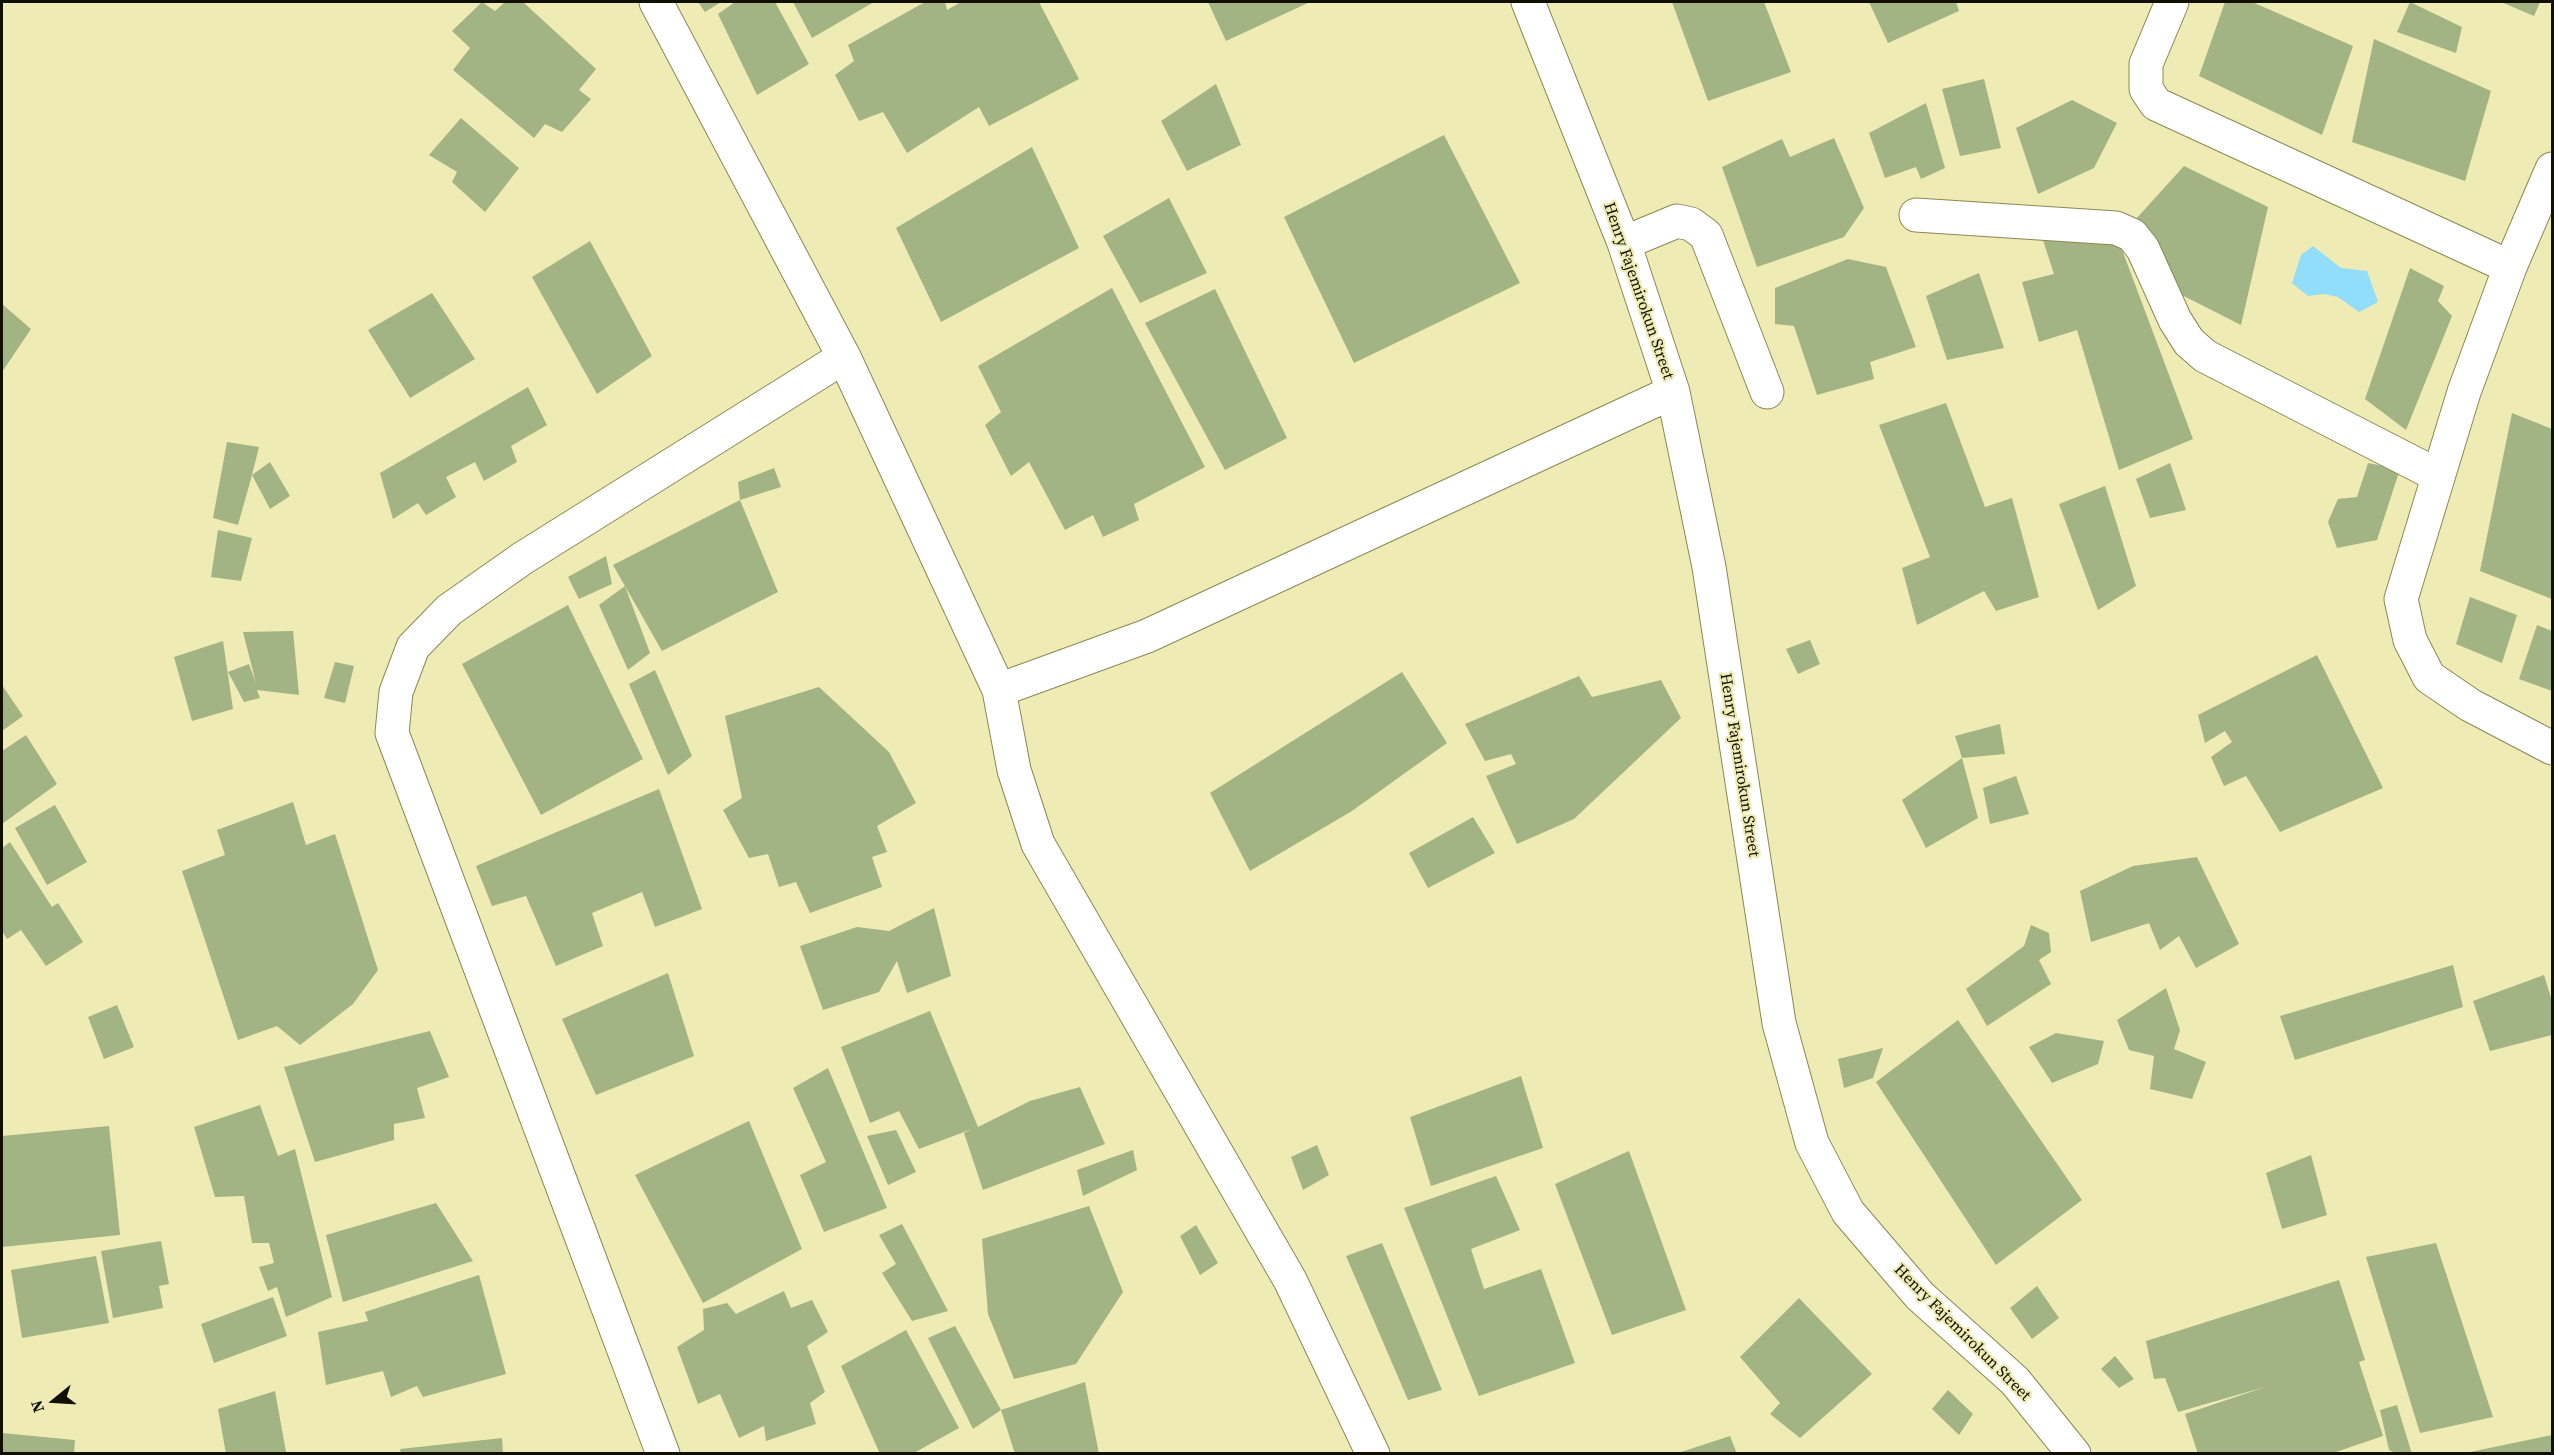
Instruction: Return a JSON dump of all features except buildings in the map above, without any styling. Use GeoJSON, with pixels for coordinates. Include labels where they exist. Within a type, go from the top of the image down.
{"type":"FeatureCollection","features":[{"type":"Feature","properties":{"kind":"street"},"geometry":{"type":"LineString","coordinates":[[657,2],[844,357],[999,690],[1014,770],[1038,844],[1290,1280],[1373,1454]]}},
{"type":"Feature","properties":{"kind":"street","name":"Henry Fajemirokun Street"},"geometry":{"type":"LineString","coordinates":[[1528,2],[1624,243],[1673,392],[1709,567],[1779,1023],[1812,1143],[1848,1212],[1920,1296],[2015,1381],[2074,1454]]}},
{"type":"Feature","properties":{"kind":"street"},"geometry":{"type":"LineString","coordinates":[[2172,2],[2146,64],[2146,89],[2156,104],[2510,267]]}},
{"type":"Feature","properties":{"kind":"street"},"geometry":{"type":"LineString","coordinates":[[2553,169],[2510,267],[2464,392],[2401,599],[2410,640],[2429,677],[2470,705],[2553,748]]}},
{"type":"Feature","properties":{"kind":"street"},"geometry":{"type":"LineString","coordinates":[[1916,214],[2116,228],[2132,235],[2143,249],[2175,320],[2189,342],[2205,356],[2437,475]]}},
{"type":"Feature","properties":{"kind":"street"},"geometry":{"type":"LineString","coordinates":[[1624,243],[1677,221],[1691,224],[1706,236],[1767,392]]}},
{"type":"Feature","properties":{"kind":"street"},"geometry":{"type":"LineString","coordinates":[[663,1454],[392,733],[396,693],[413,647],[449,610],[523,558],[844,357]]}},
{"type":"Feature","properties":{"kind":"street"},"geometry":{"type":"LineString","coordinates":[[999,690],[1146,636],[1673,392]]}},
{"type":"Feature","properties":{"kind":"water"},"geometry":{"type":"Polygon","coordinates":[[[2313,246],[2341,268],[2367,271],[2378,302],[2359,312],[2338,297],[2324,294],[2308,296],[2292,283],[2301,255],[2313,246]]]}}]}
